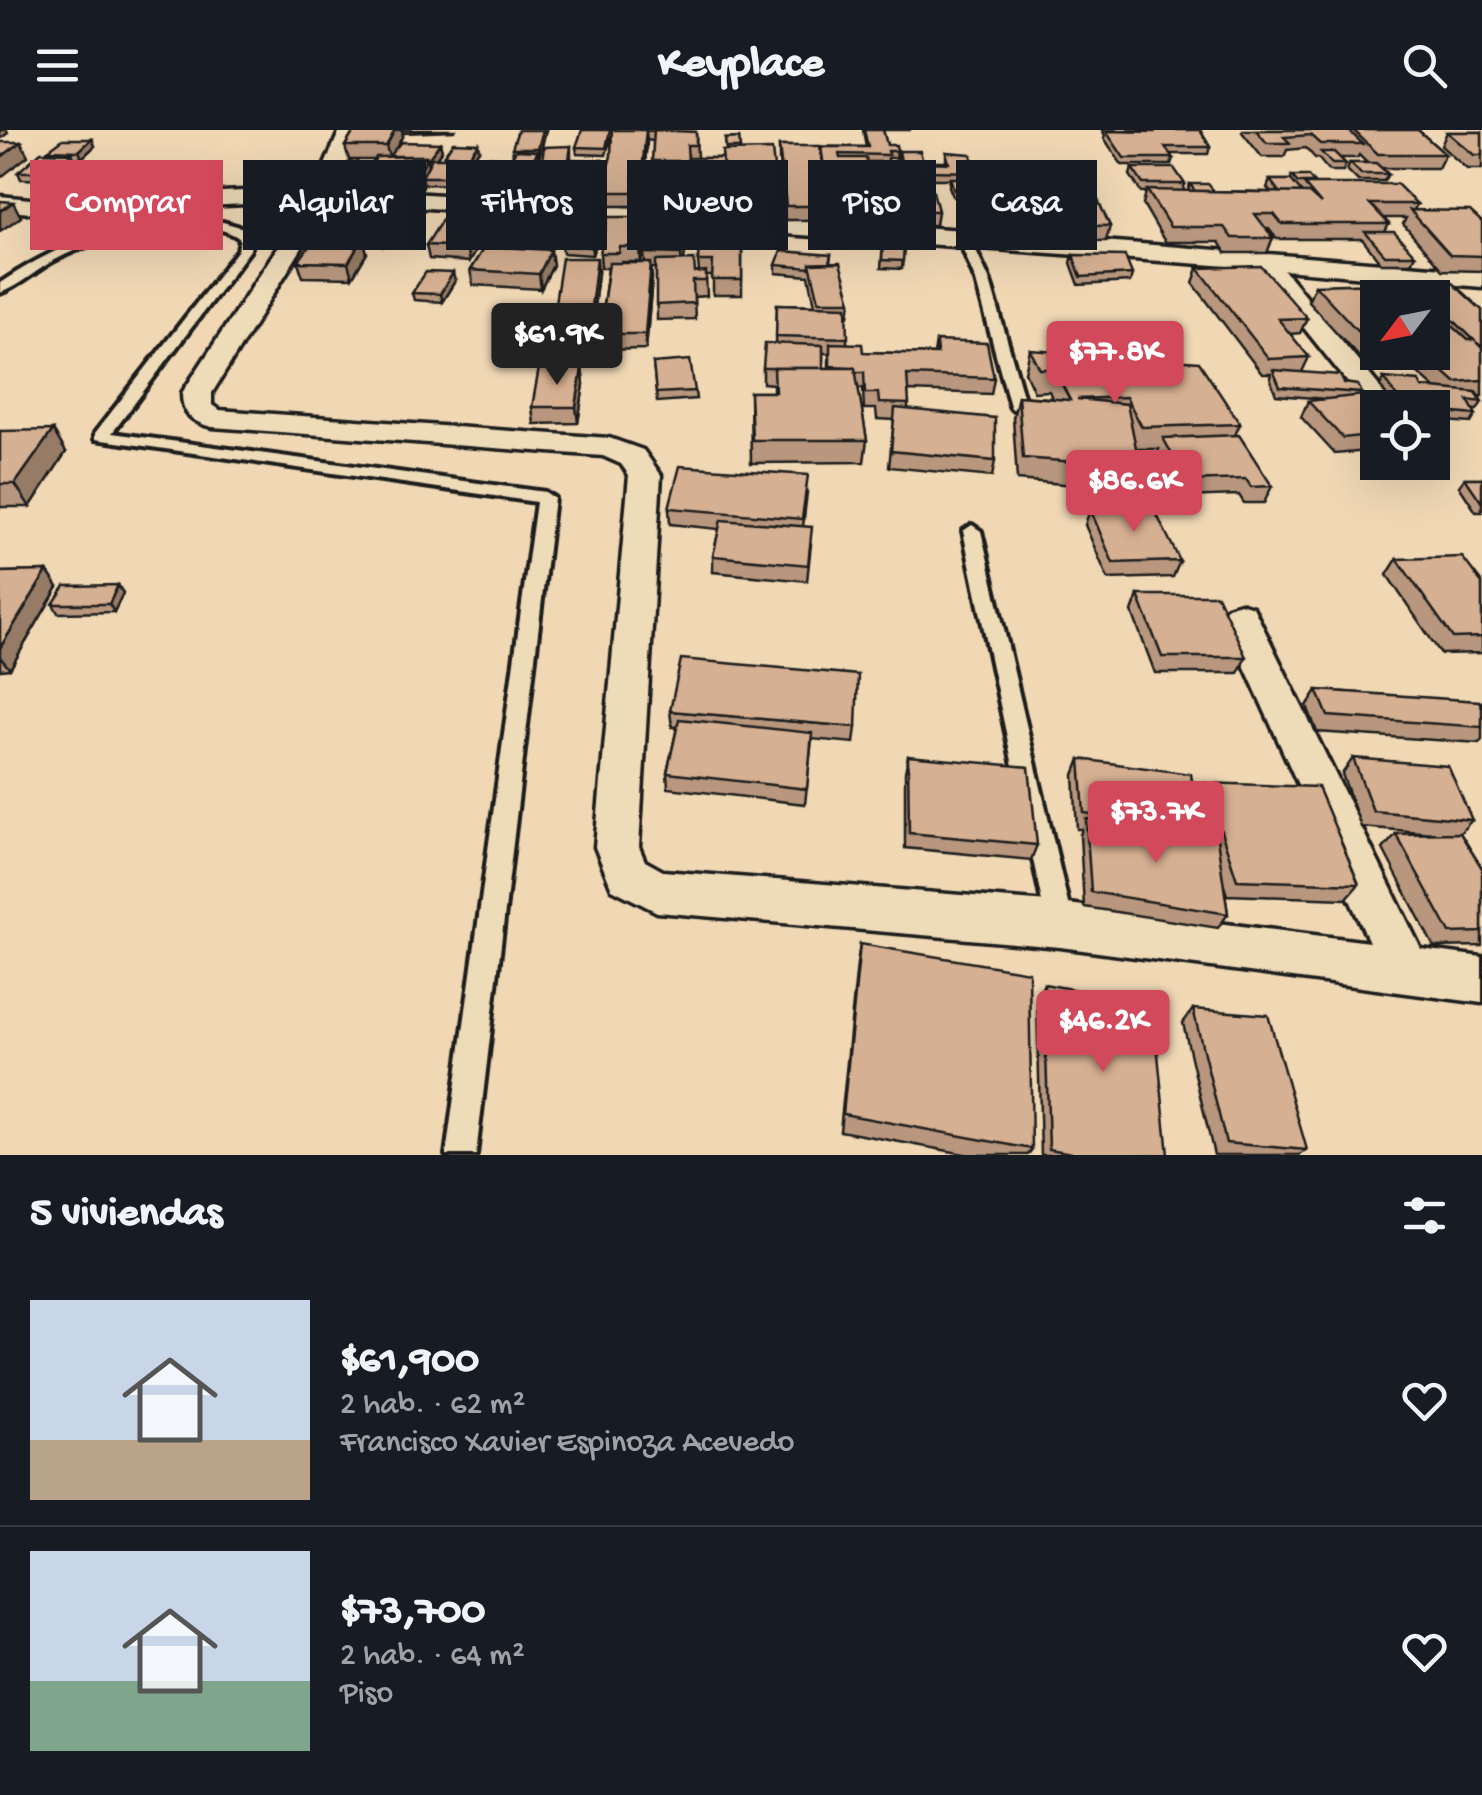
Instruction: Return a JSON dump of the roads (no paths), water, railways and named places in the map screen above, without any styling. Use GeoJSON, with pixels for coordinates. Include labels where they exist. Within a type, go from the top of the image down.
{"type":"FeatureCollection","features":[{"type":"Feature","properties":{"kind":"street"},"geometry":{"type":"LineString","coordinates":[[338,160],[350,130]]}},
{"type":"Feature","properties":{"kind":"street"},"geometry":{"type":"LineString","coordinates":[[0,203],[40,207],[243,198]]}},
{"type":"Feature","properties":{"kind":"street"},"geometry":{"type":"LineString","coordinates":[[426,201],[956,235]]}},
{"type":"Feature","properties":{"kind":"street"},"geometry":{"type":"LineString","coordinates":[[1097,248],[1482,280]]}},
{"type":"Feature","properties":{"kind":"street"},"geometry":{"type":"LineString","coordinates":[[288,250],[197,393],[197,408],[212,418],[610,446],[632,456],[645,475],[617,847],[628,875],[657,891],[1060,925],[1482,980]]}},
{"type":"Feature","properties":{"kind":"street"},"geometry":{"type":"LineString","coordinates":[[1264,262],[1369,390]]}},
{"type":"Feature","properties":{"kind":"street"},"geometry":{"type":"LineString","coordinates":[[1240,616],[1406,970]]}},
{"type":"Feature","properties":{"kind":"lane"},"geometry":{"type":"LineString","coordinates":[[0,289],[58,250],[104,233],[158,224],[235,228],[246,238],[244,250],[102,436],[545,498],[461,1155]]}},
{"type":"Feature","properties":{"kind":"lane"},"geometry":{"type":"LineString","coordinates":[[970,250],[983,281],[1018,406]]}},
{"type":"Feature","properties":{"kind":"lane"},"geometry":{"type":"LineString","coordinates":[[972,531],[1060,925]]}}]}
